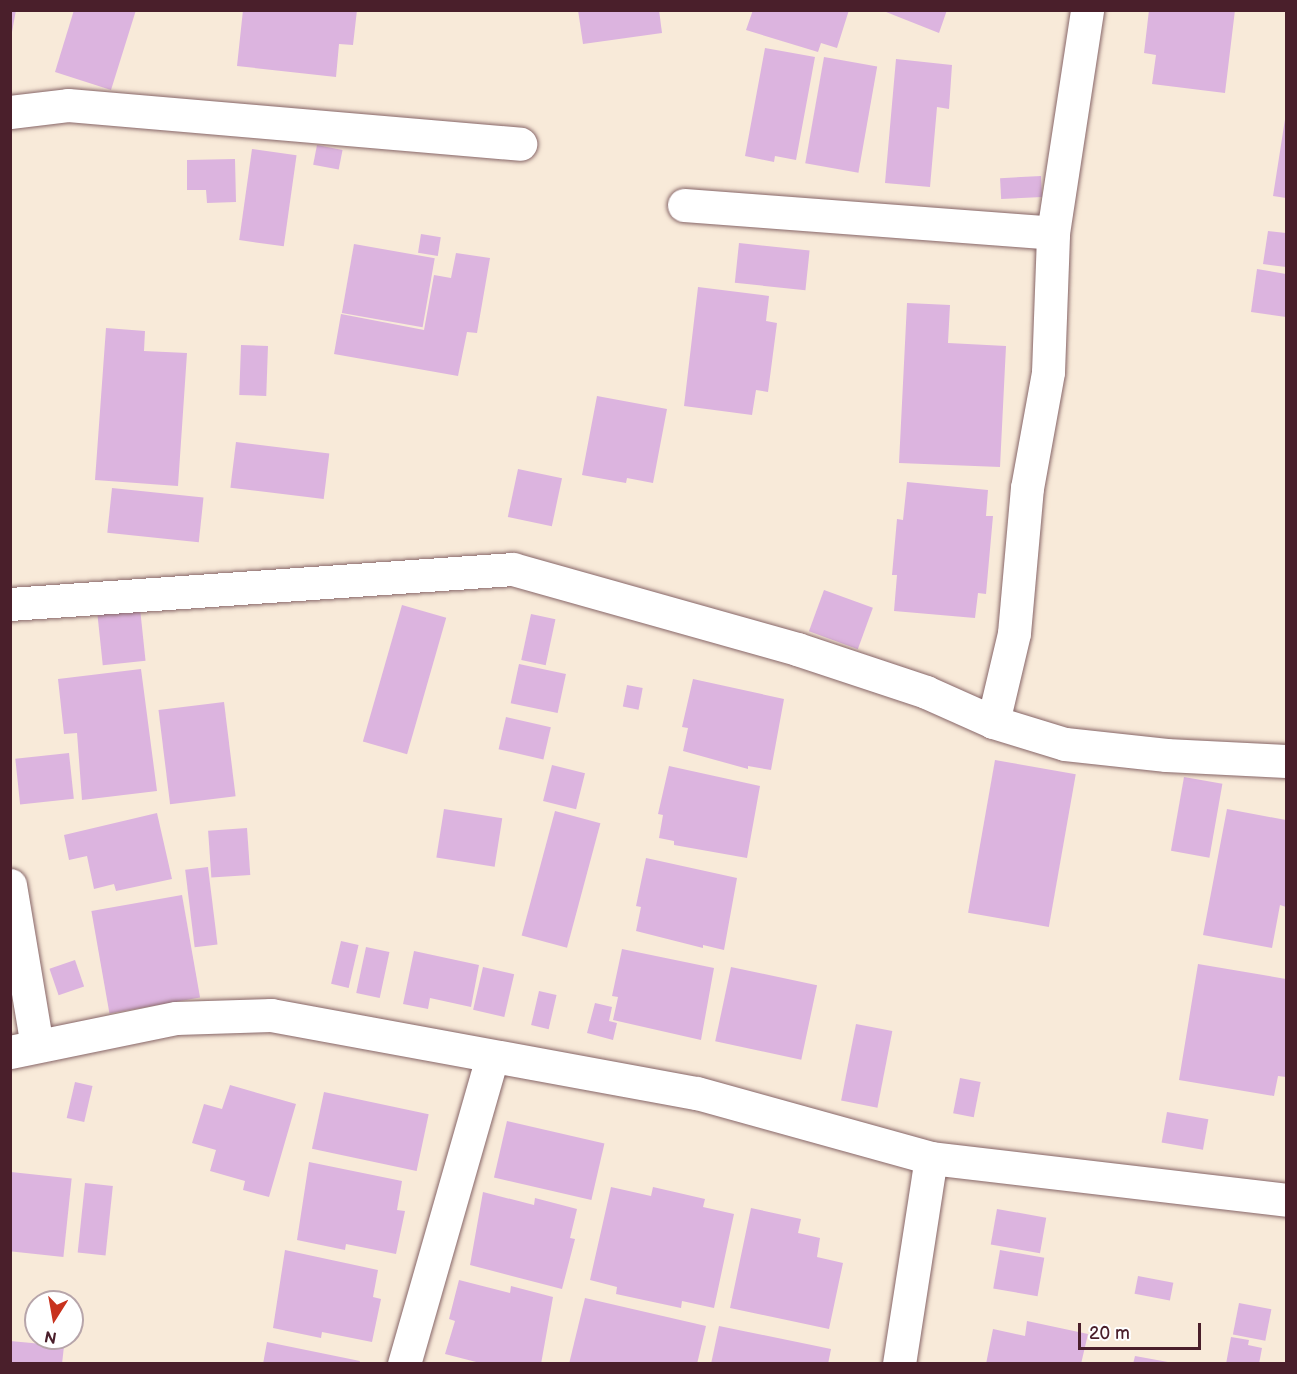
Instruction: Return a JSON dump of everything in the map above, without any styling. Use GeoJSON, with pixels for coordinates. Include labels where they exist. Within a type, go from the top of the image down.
{"type":"FeatureCollection","features":[{"type":"Feature","properties":{"kind":"street"},"geometry":{"type":"LineString","coordinates":[[993,722],[1014,633],[1027,488],[1048,372],[1053,233],[1087,10]]}},
{"type":"Feature","properties":{"kind":"street"},"geometry":{"type":"LineString","coordinates":[[10,112],[68,105],[520,144]]}},
{"type":"Feature","properties":{"kind":"street"},"geometry":{"type":"LineString","coordinates":[[684,205],[1053,233]]}},
{"type":"Feature","properties":{"kind":"street"},"geometry":{"type":"LineString","coordinates":[[10,604],[513,569],[797,649],[926,692],[993,722],[1065,744],[1166,755],[1287,761]]}},
{"type":"Feature","properties":{"kind":"street"},"geometry":{"type":"LineString","coordinates":[[10,885],[24,1049],[176,1018],[272,1015],[697,1093],[931,1158],[1287,1200]]}},
{"type":"Feature","properties":{"kind":"street"},"geometry":{"type":"LineString","coordinates":[[404,1364],[492,1057]]}},
{"type":"Feature","properties":{"kind":"street"},"geometry":{"type":"LineString","coordinates":[[899,1364],[931,1158]]}},
{"type":"Feature","properties":{"kind":"building"},"geometry":{"type":"Polygon","coordinates":[[[10,10],[16,10],[12,32],[10,32],[10,10]]]}},
{"type":"Feature","properties":{"kind":"building"},"geometry":{"type":"Polygon","coordinates":[[[74,10],[136,10],[111,90],[55,72],[74,10]]]}},
{"type":"Feature","properties":{"kind":"building"},"geometry":{"type":"Polygon","coordinates":[[[243,10],[357,10],[353,45],[339,44],[336,77],[237,66],[243,10]]]}},
{"type":"Feature","properties":{"kind":"building"},"geometry":{"type":"Polygon","coordinates":[[[578,10],[659,10],[662,33],[583,44],[578,10]]]}},
{"type":"Feature","properties":{"kind":"building"},"geometry":{"type":"Polygon","coordinates":[[[753,10],[849,10],[837,48],[821,43],[818,52],[746,30],[753,10]]]}},
{"type":"Feature","properties":{"kind":"building"},"geometry":{"type":"Polygon","coordinates":[[[881,10],[947,10],[939,33],[881,10]]]}},
{"type":"Feature","properties":{"kind":"building"},"geometry":{"type":"Polygon","coordinates":[[[1149,10],[1235,10],[1225,93],[1152,84],[1156,55],[1144,53],[1149,10]]]}},
{"type":"Feature","properties":{"kind":"building"},"geometry":{"type":"Polygon","coordinates":[[[765,48],[815,57],[796,160],[775,156],[774,162],[745,156],[765,48]]]}},
{"type":"Feature","properties":{"kind":"building"},"geometry":{"type":"Polygon","coordinates":[[[824,57],[877,66],[858,173],[805,163],[824,57]]]}},
{"type":"Feature","properties":{"kind":"building"},"geometry":{"type":"Polygon","coordinates":[[[896,59],[952,65],[949,109],[937,107],[930,187],[885,183],[896,59]]]}},
{"type":"Feature","properties":{"kind":"building"},"geometry":{"type":"Polygon","coordinates":[[[1286,113],[1286,198],[1273,196],[1286,113]]]}},
{"type":"Feature","properties":{"kind":"building"},"geometry":{"type":"Polygon","coordinates":[[[317,145],[343,150],[339,170],[313,165],[317,145]]]}},
{"type":"Feature","properties":{"kind":"building"},"geometry":{"type":"Polygon","coordinates":[[[252,149],[297,155],[284,246],[239,240],[252,149]]]}},
{"type":"Feature","properties":{"kind":"building"},"geometry":{"type":"Polygon","coordinates":[[[235,159],[236,202],[207,203],[206,190],[187,190],[187,160],[235,159]]]}},
{"type":"Feature","properties":{"kind":"building"},"geometry":{"type":"Polygon","coordinates":[[[1041,176],[1042,197],[1001,199],[1000,178],[1041,176]]]}},
{"type":"Feature","properties":{"kind":"building"},"geometry":{"type":"Polygon","coordinates":[[[1268,231],[1286,233],[1286,267],[1263,264],[1268,231]]]}},
{"type":"Feature","properties":{"kind":"building"},"geometry":{"type":"Polygon","coordinates":[[[421,234],[441,237],[438,256],[418,253],[421,234]]]}},
{"type":"Feature","properties":{"kind":"building"},"geometry":{"type":"Polygon","coordinates":[[[739,243],[810,250],[805,290],[735,283],[739,243]]]}},
{"type":"Feature","properties":{"kind":"building"},"geometry":{"type":"Polygon","coordinates":[[[354,244],[435,258],[423,327],[342,313],[354,244]]]}},
{"type":"Feature","properties":{"kind":"building"},"geometry":{"type":"Polygon","coordinates":[[[456,253],[490,258],[477,333],[467,332],[458,376],[334,354],[341,314],[424,330],[434,275],[451,278],[456,253]]]}},
{"type":"Feature","properties":{"kind":"building"},"geometry":{"type":"Polygon","coordinates":[[[1257,269],[1286,274],[1286,317],[1251,312],[1257,269]]]}},
{"type":"Feature","properties":{"kind":"building"},"geometry":{"type":"Polygon","coordinates":[[[698,287],[769,296],[766,321],[777,323],[768,392],[756,390],[752,415],[684,406],[698,287]]]}},
{"type":"Feature","properties":{"kind":"building"},"geometry":{"type":"Polygon","coordinates":[[[907,303],[950,305],[948,343],[1006,346],[1000,467],[899,463],[907,303]]]}},
{"type":"Feature","properties":{"kind":"building"},"geometry":{"type":"Polygon","coordinates":[[[106,328],[145,331],[144,351],[187,353],[178,486],[95,480],[106,328]]]}},
{"type":"Feature","properties":{"kind":"building"},"geometry":{"type":"Polygon","coordinates":[[[241,345],[268,346],[266,396],[239,395],[241,345]]]}},
{"type":"Feature","properties":{"kind":"building"},"geometry":{"type":"Polygon","coordinates":[[[597,396],[667,409],[653,483],[627,478],[626,483],[582,475],[597,396]]]}},
{"type":"Feature","properties":{"kind":"building"},"geometry":{"type":"Polygon","coordinates":[[[236,442],[329,453],[324,499],[230,488],[236,442]]]}},
{"type":"Feature","properties":{"kind":"building"},"geometry":{"type":"Polygon","coordinates":[[[518,469],[562,478],[552,526],[508,517],[518,469]]]}},
{"type":"Feature","properties":{"kind":"building"},"geometry":{"type":"Polygon","coordinates":[[[907,482],[988,490],[986,516],[993,516],[986,594],[978,593],[975,618],[894,611],[897,575],[892,575],[897,519],[903,520],[907,482]]]}},
{"type":"Feature","properties":{"kind":"building"},"geometry":{"type":"Polygon","coordinates":[[[112,488],[203,498],[199,542],[107,533],[112,488]]]}},
{"type":"Feature","properties":{"kind":"building"},"geometry":{"type":"Polygon","coordinates":[[[824,590],[873,608],[858,649],[809,631],[824,590]]]}},
{"type":"Feature","properties":{"kind":"building"},"geometry":{"type":"Polygon","coordinates":[[[402,605],[446,618],[407,754],[363,741],[402,605]]]}},
{"type":"Feature","properties":{"kind":"building"},"geometry":{"type":"Polygon","coordinates":[[[140,608],[146,661],[103,665],[97,612],[140,608]]]}},
{"type":"Feature","properties":{"kind":"building"},"geometry":{"type":"Polygon","coordinates":[[[531,614],[555,619],[546,665],[521,660],[531,614]]]}},
{"type":"Feature","properties":{"kind":"building"},"geometry":{"type":"Polygon","coordinates":[[[519,664],[566,674],[558,713],[511,703],[519,664]]]}},
{"type":"Feature","properties":{"kind":"building"},"geometry":{"type":"Polygon","coordinates":[[[141,669],[157,791],[82,800],[77,733],[64,734],[58,679],[141,669]]]}},
{"type":"Feature","properties":{"kind":"building"},"geometry":{"type":"Polygon","coordinates":[[[693,679],[784,699],[771,770],[748,766],[748,769],[683,751],[688,728],[682,727],[693,679]]]}},
{"type":"Feature","properties":{"kind":"building"},"geometry":{"type":"Polygon","coordinates":[[[627,685],[643,688],[639,710],[623,707],[627,685]]]}},
{"type":"Feature","properties":{"kind":"building"},"geometry":{"type":"Polygon","coordinates":[[[224,702],[236,796],[170,804],[158,710],[224,702]]]}},
{"type":"Feature","properties":{"kind":"building"},"geometry":{"type":"Polygon","coordinates":[[[506,717],[551,727],[543,760],[499,749],[506,717]]]}},
{"type":"Feature","properties":{"kind":"building"},"geometry":{"type":"Polygon","coordinates":[[[69,753],[74,799],[20,804],[15,759],[69,753]]]}},
{"type":"Feature","properties":{"kind":"building"},"geometry":{"type":"Polygon","coordinates":[[[995,760],[1076,774],[1049,927],[968,913],[995,760]]]}},
{"type":"Feature","properties":{"kind":"building"},"geometry":{"type":"Polygon","coordinates":[[[552,765],[585,773],[576,809],[543,801],[552,765]]]}},
{"type":"Feature","properties":{"kind":"building"},"geometry":{"type":"Polygon","coordinates":[[[669,766],[760,786],[747,858],[674,845],[674,841],[659,838],[663,815],[658,814],[669,766]]]}},
{"type":"Feature","properties":{"kind":"building"},"geometry":{"type":"Polygon","coordinates":[[[1184,777],[1222,784],[1209,858],[1171,851],[1184,777]]]}},
{"type":"Feature","properties":{"kind":"building"},"geometry":{"type":"Polygon","coordinates":[[[444,809],[502,818],[495,867],[436,857],[444,809]]]}},
{"type":"Feature","properties":{"kind":"building"},"geometry":{"type":"Polygon","coordinates":[[[1227,809],[1286,820],[1286,907],[1280,905],[1272,948],[1203,935],[1227,809]]]}},
{"type":"Feature","properties":{"kind":"building"},"geometry":{"type":"Polygon","coordinates":[[[555,811],[600,823],[567,948],[522,936],[555,811]]]}},
{"type":"Feature","properties":{"kind":"building"},"geometry":{"type":"Polygon","coordinates":[[[157,813],[172,879],[116,891],[114,884],[94,889],[87,856],[69,860],[64,835],[157,813]]]}},
{"type":"Feature","properties":{"kind":"building"},"geometry":{"type":"Polygon","coordinates":[[[247,828],[250,875],[211,878],[208,831],[247,828]]]}},
{"type":"Feature","properties":{"kind":"building"},"geometry":{"type":"Polygon","coordinates":[[[646,858],[737,878],[724,950],[703,945],[703,948],[636,931],[641,907],[636,906],[646,858]]]}},
{"type":"Feature","properties":{"kind":"building"},"geometry":{"type":"Polygon","coordinates":[[[208,867],[218,944],[195,947],[185,870],[208,867]]]}},
{"type":"Feature","properties":{"kind":"building"},"geometry":{"type":"Polygon","coordinates":[[[182,895],[200,997],[109,1013],[91,911],[182,895]]]}},
{"type":"Feature","properties":{"kind":"building"},"geometry":{"type":"Polygon","coordinates":[[[341,941],[359,945],[349,988],[331,984],[341,941]]]}},
{"type":"Feature","properties":{"kind":"building"},"geometry":{"type":"Polygon","coordinates":[[[366,947],[389,952],[380,998],[356,993],[366,947]]]}},
{"type":"Feature","properties":{"kind":"building"},"geometry":{"type":"Polygon","coordinates":[[[622,949],[714,968],[701,1040],[613,1020],[618,997],[612,996],[622,949]]]}},
{"type":"Feature","properties":{"kind":"building"},"geometry":{"type":"Polygon","coordinates":[[[414,951],[479,965],[471,1007],[430,998],[428,1009],[403,1004],[414,951]]]}},
{"type":"Feature","properties":{"kind":"building"},"geometry":{"type":"Polygon","coordinates":[[[75,960],[84,986],[59,995],[49,969],[75,960]]]}},
{"type":"Feature","properties":{"kind":"building"},"geometry":{"type":"Polygon","coordinates":[[[1198,964],[1286,979],[1286,1077],[1278,1076],[1274,1096],[1179,1080],[1198,964]]]}},
{"type":"Feature","properties":{"kind":"building"},"geometry":{"type":"Polygon","coordinates":[[[483,967],[514,974],[504,1017],[473,1010],[483,967]]]}},
{"type":"Feature","properties":{"kind":"building"},"geometry":{"type":"Polygon","coordinates":[[[731,967],[817,985],[801,1060],[715,1041],[731,967]]]}},
{"type":"Feature","properties":{"kind":"building"},"geometry":{"type":"Polygon","coordinates":[[[539,991],[557,995],[549,1029],[531,1025],[539,991]]]}},
{"type":"Feature","properties":{"kind":"building"},"geometry":{"type":"Polygon","coordinates":[[[595,1003],[612,1007],[609,1021],[617,1023],[613,1040],[587,1033],[595,1003]]]}},
{"type":"Feature","properties":{"kind":"building"},"geometry":{"type":"Polygon","coordinates":[[[856,1024],[892,1031],[877,1108],[841,1101],[856,1024]]]}},
{"type":"Feature","properties":{"kind":"building"},"geometry":{"type":"Polygon","coordinates":[[[960,1078],[981,1082],[974,1117],[953,1113],[960,1078]]]}},
{"type":"Feature","properties":{"kind":"building"},"geometry":{"type":"Polygon","coordinates":[[[75,1082],[93,1086],[84,1122],[67,1118],[75,1082]]]}},
{"type":"Feature","properties":{"kind":"building"},"geometry":{"type":"Polygon","coordinates":[[[230,1085],[296,1104],[269,1197],[243,1190],[245,1181],[210,1171],[216,1150],[192,1143],[204,1104],[222,1109],[230,1085]]]}},
{"type":"Feature","properties":{"kind":"building"},"geometry":{"type":"Polygon","coordinates":[[[324,1092],[429,1114],[417,1171],[312,1149],[324,1092]]]}},
{"type":"Feature","properties":{"kind":"building"},"geometry":{"type":"Polygon","coordinates":[[[1167,1112],[1208,1119],[1203,1150],[1162,1143],[1167,1112]]]}},
{"type":"Feature","properties":{"kind":"building"},"geometry":{"type":"Polygon","coordinates":[[[507,1121],[604,1143],[591,1200],[494,1178],[507,1121]]]}},
{"type":"Feature","properties":{"kind":"building"},"geometry":{"type":"Polygon","coordinates":[[[309,1162],[402,1181],[397,1210],[405,1211],[396,1254],[346,1244],[345,1250],[297,1240],[309,1162]]]}},
{"type":"Feature","properties":{"kind":"building"},"geometry":{"type":"Polygon","coordinates":[[[11,1172],[72,1178],[63,1257],[10,1251],[11,1172]]]}},
{"type":"Feature","properties":{"kind":"building"},"geometry":{"type":"Polygon","coordinates":[[[85,1183],[113,1186],[106,1256],[78,1253],[85,1183]]]}},
{"type":"Feature","properties":{"kind":"building"},"geometry":{"type":"Polygon","coordinates":[[[611,1187],[651,1196],[653,1187],[705,1199],[703,1207],[734,1214],[714,1308],[682,1301],[681,1308],[616,1294],[617,1287],[590,1280],[611,1187]]]}},
{"type":"Feature","properties":{"kind":"building"},"geometry":{"type":"Polygon","coordinates":[[[483,1192],[534,1205],[535,1198],[577,1209],[570,1238],[575,1239],[562,1289],[470,1265],[483,1192]]]}},
{"type":"Feature","properties":{"kind":"building"},"geometry":{"type":"Polygon","coordinates":[[[751,1208],[801,1219],[798,1233],[820,1238],[817,1257],[843,1263],[829,1329],[730,1308],[751,1208]]]}},
{"type":"Feature","properties":{"kind":"building"},"geometry":{"type":"Polygon","coordinates":[[[997,1209],[1046,1218],[1040,1253],[991,1244],[997,1209]]]}},
{"type":"Feature","properties":{"kind":"building"},"geometry":{"type":"Polygon","coordinates":[[[285,1250],[378,1270],[373,1297],[381,1299],[372,1342],[322,1332],[321,1338],[273,1328],[285,1250]]]}},
{"type":"Feature","properties":{"kind":"building"},"geometry":{"type":"Polygon","coordinates":[[[1000,1250],[1044,1258],[1038,1296],[993,1288],[1000,1250]]]}},
{"type":"Feature","properties":{"kind":"building"},"geometry":{"type":"Polygon","coordinates":[[[1138,1276],[1173,1283],[1170,1301],[1135,1294],[1138,1276]]]}},
{"type":"Feature","properties":{"kind":"building"},"geometry":{"type":"Polygon","coordinates":[[[459,1280],[510,1293],[511,1286],[553,1297],[541,1364],[484,1364],[445,1354],[455,1321],[449,1319],[459,1280]]]}},
{"type":"Feature","properties":{"kind":"building"},"geometry":{"type":"Polygon","coordinates":[[[585,1298],[706,1326],[697,1364],[569,1364],[585,1298]]]}},
{"type":"Feature","properties":{"kind":"building"},"geometry":{"type":"Polygon","coordinates":[[[1239,1303],[1271,1309],[1265,1341],[1233,1334],[1239,1303]]]}},
{"type":"Feature","properties":{"kind":"building"},"geometry":{"type":"Polygon","coordinates":[[[1027,1321],[1088,1334],[1081,1364],[986,1364],[993,1329],[1025,1336],[1027,1321]]]}},
{"type":"Feature","properties":{"kind":"building"},"geometry":{"type":"Polygon","coordinates":[[[719,1326],[831,1349],[828,1364],[711,1364],[719,1326]]]}},
{"type":"Feature","properties":{"kind":"building"},"geometry":{"type":"Polygon","coordinates":[[[1231,1337],[1249,1340],[1248,1345],[1262,1348],[1259,1364],[1226,1364],[1231,1337]]]}},
{"type":"Feature","properties":{"kind":"building"},"geometry":{"type":"Polygon","coordinates":[[[10,1341],[24,1342],[24,1350],[64,1350],[62,1364],[10,1364],[10,1341]]]}},
{"type":"Feature","properties":{"kind":"building"},"geometry":{"type":"Polygon","coordinates":[[[267,1342],[360,1361],[359,1364],[263,1364],[267,1342]]]}},
{"type":"Feature","properties":{"kind":"building"},"geometry":{"type":"Polygon","coordinates":[[[1135,1356],[1168,1362],[1168,1364],[1133,1364],[1135,1356]]]}}]}
